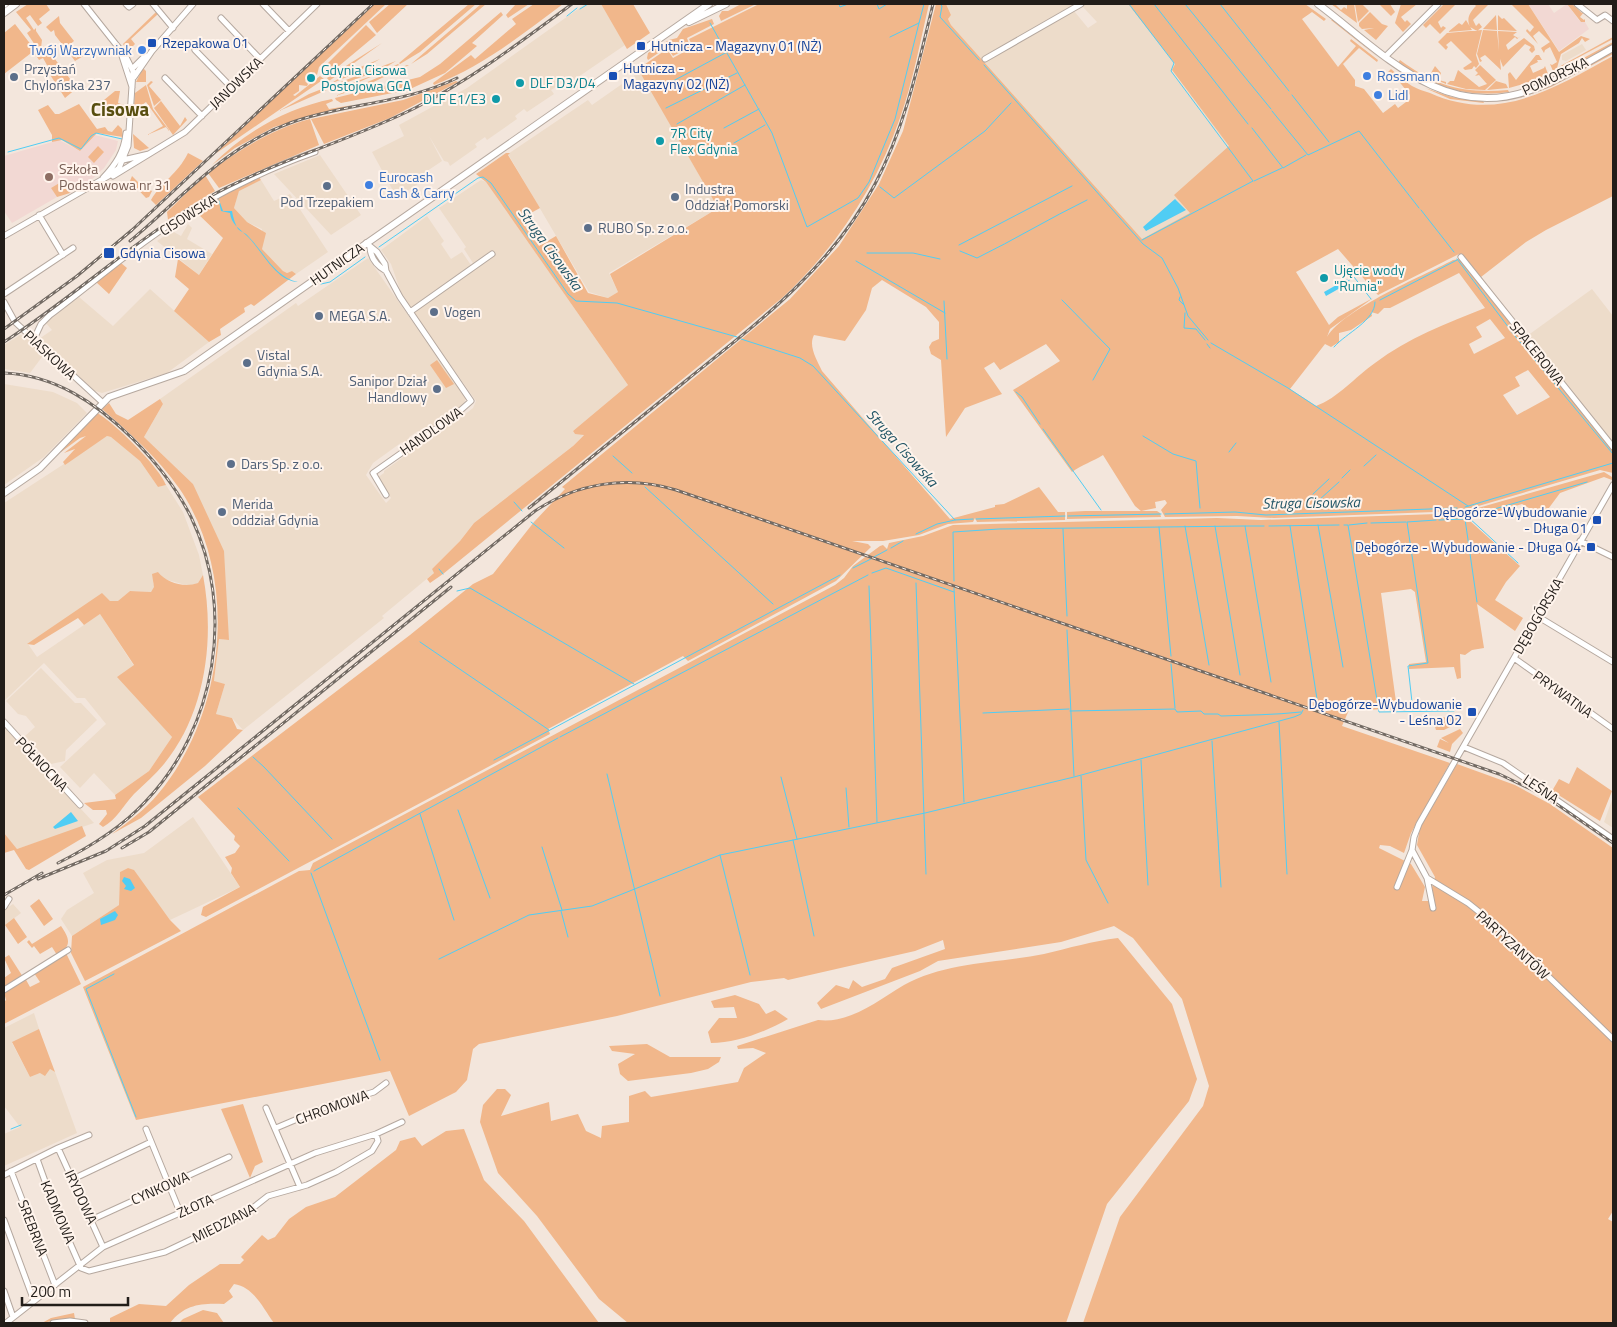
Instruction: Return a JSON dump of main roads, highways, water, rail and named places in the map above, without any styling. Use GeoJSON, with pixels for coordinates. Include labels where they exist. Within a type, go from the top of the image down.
{"type":"FeatureCollection","features":[{"type":"Feature","properties":{"kind":"main road"},"geometry":{"type":"LineString","coordinates":[[4,13],[16,4]]}},
{"type":"Feature","properties":{"kind":"main road","name":"HUTNICZA"},"geometry":{"type":"LineString","coordinates":[[4,493],[40,468],[102,402],[116,394],[184,370],[368,246],[672,30],[709,6],[726,4]]}},
{"type":"Feature","properties":{"kind":"main road","name":"POMORSKA"},"geometry":{"type":"LineString","coordinates":[[1318,4],[1386,56],[1428,85],[1454,94],[1487,98],[1528,91],[1613,48]]}},
{"type":"Feature","properties":{"kind":"water"},"geometry":{"type":"Polygon","coordinates":[[[218,197],[223,211],[232,211],[237,226],[232,220],[230,213],[221,211],[218,197]]]}},
{"type":"Feature","properties":{"kind":"water"},"geometry":{"type":"Polygon","coordinates":[[[1175,199],[1186,210],[1146,231],[1143,227],[1175,199]]]}},
{"type":"Feature","properties":{"kind":"water"},"geometry":{"type":"Polygon","coordinates":[[[243,232],[254,242],[270,264],[290,280],[282,276],[269,264],[243,232]]]}},
{"type":"Feature","properties":{"kind":"water"},"geometry":{"type":"Polygon","coordinates":[[[1347,279],[1349,283],[1326,296],[1324,292],[1347,279]]]}},
{"type":"Feature","properties":{"kind":"water"},"geometry":{"type":"Polygon","coordinates":[[[71,812],[78,821],[55,829],[53,827],[71,812]]]}},
{"type":"Feature","properties":{"kind":"water"},"geometry":{"type":"Polygon","coordinates":[[[124,877],[130,879],[135,888],[131,891],[124,889],[126,886],[122,881],[124,877]]]}},
{"type":"Feature","properties":{"kind":"water"},"geometry":{"type":"Polygon","coordinates":[[[115,911],[118,915],[115,920],[101,925],[100,919],[115,911]]]}},
{"type":"Feature","properties":{"kind":"waterway"},"geometry":{"type":"LineString","coordinates":[[580,9],[588,4]]}},
{"type":"Feature","properties":{"kind":"waterway"},"geometry":{"type":"LineString","coordinates":[[839,4],[840,7],[848,4]]}},
{"type":"Feature","properties":{"kind":"waterway"},"geometry":{"type":"LineString","coordinates":[[877,4],[879,9],[887,4]]}},
{"type":"Feature","properties":{"kind":"waterway"},"geometry":{"type":"LineString","coordinates":[[890,37],[919,23],[924,4]]}},
{"type":"Feature","properties":{"kind":"waterway"},"geometry":{"type":"LineString","coordinates":[[940,4],[942,6],[940,17],[979,60]]}},
{"type":"Feature","properties":{"kind":"waterway"},"geometry":{"type":"LineString","coordinates":[[1129,4],[1174,63],[1171,71],[1253,181],[1142,240]]}},
{"type":"Feature","properties":{"kind":"waterway"},"geometry":{"type":"LineString","coordinates":[[1154,4],[1248,124]]}},
{"type":"Feature","properties":{"kind":"waterway"},"geometry":{"type":"LineString","coordinates":[[1185,4],[1271,109]]}},
{"type":"Feature","properties":{"kind":"waterway"},"geometry":{"type":"LineString","coordinates":[[1220,4],[1289,91]]}},
{"type":"Feature","properties":{"kind":"waterway"},"geometry":{"type":"LineString","coordinates":[[567,16],[577,8]]}},
{"type":"Feature","properties":{"kind":"waterway"},"geometry":{"type":"LineString","coordinates":[[710,23],[772,133],[807,227],[858,198],[869,182],[895,119],[919,23]]}},
{"type":"Feature","properties":{"kind":"waterway"},"geometry":{"type":"LineString","coordinates":[[662,87],[727,52]]}},
{"type":"Feature","properties":{"kind":"waterway"},"geometry":{"type":"LineString","coordinates":[[984,65],[1143,244],[1162,258],[1178,288],[1188,316],[1208,340]]}},
{"type":"Feature","properties":{"kind":"waterway"},"geometry":{"type":"LineString","coordinates":[[666,108],[737,73]]}},
{"type":"Feature","properties":{"kind":"waterway"},"geometry":{"type":"LineString","coordinates":[[677,124],[745,85]]}},
{"type":"Feature","properties":{"kind":"waterway"},"geometry":{"type":"LineString","coordinates":[[1292,95],[1329,142]]}},
{"type":"Feature","properties":{"kind":"waterway"},"geometry":{"type":"LineString","coordinates":[[880,187],[894,198],[985,131],[1011,103]]}},
{"type":"Feature","properties":{"kind":"waterway"},"geometry":{"type":"LineString","coordinates":[[724,128],[759,109]]}},
{"type":"Feature","properties":{"kind":"waterway"},"geometry":{"type":"LineString","coordinates":[[1272,111],[1308,155],[1359,131],[1419,208]]}},
{"type":"Feature","properties":{"kind":"waterway"},"geometry":{"type":"LineString","coordinates":[[734,143],[765,125]]}},
{"type":"Feature","properties":{"kind":"waterway"},"geometry":{"type":"LineString","coordinates":[[1252,128],[1283,168],[1306,155]]}},
{"type":"Feature","properties":{"kind":"waterway","name":"Struga Cisowska"},"geometry":{"type":"LineString","coordinates":[[8,152],[59,138],[81,149],[91,136],[96,133],[122,139]]}},
{"type":"Feature","properties":{"kind":"waterway"},"geometry":{"type":"LineString","coordinates":[[1254,181],[1282,168]]}},
{"type":"Feature","properties":{"kind":"waterway","name":"Struga Cisowska"},"geometry":{"type":"LineString","coordinates":[[379,247],[478,178],[483,177],[491,183],[568,294],[576,301],[617,303],[737,337]]}},
{"type":"Feature","properties":{"kind":"waterway"},"geometry":{"type":"LineString","coordinates":[[959,245],[1072,186]]}},
{"type":"Feature","properties":{"kind":"waterway"},"geometry":{"type":"LineString","coordinates":[[960,251],[977,258],[1087,200]]}},
{"type":"Feature","properties":{"kind":"waterway"},"geometry":{"type":"LineString","coordinates":[[1421,210],[1454,252]]}},
{"type":"Feature","properties":{"kind":"waterway"},"geometry":{"type":"LineString","coordinates":[[867,253],[913,253],[940,259]]}},
{"type":"Feature","properties":{"kind":"waterway","name":"Struga Cisowska"},"geometry":{"type":"LineString","coordinates":[[321,284],[330,282],[365,257]]}},
{"type":"Feature","properties":{"kind":"waterway"},"geometry":{"type":"LineString","coordinates":[[1457,259],[1509,328]]}},
{"type":"Feature","properties":{"kind":"waterway"},"geometry":{"type":"LineString","coordinates":[[1380,300],[1457,260]]}},
{"type":"Feature","properties":{"kind":"waterway"},"geometry":{"type":"LineString","coordinates":[[856,261],[945,313]]}},
{"type":"Feature","properties":{"kind":"waterway"},"geometry":{"type":"LineString","coordinates":[[1348,281],[1354,277],[1371,299]]}},
{"type":"Feature","properties":{"kind":"waterway"},"geometry":{"type":"LineString","coordinates":[[1180,297],[1179,300],[1184,305]]}},
{"type":"Feature","properties":{"kind":"waterway"},"geometry":{"type":"LineString","coordinates":[[1062,300],[1110,349],[1093,380]]}},
{"type":"Feature","properties":{"kind":"waterway"},"geometry":{"type":"LineString","coordinates":[[944,301],[947,359]]}},
{"type":"Feature","properties":{"kind":"waterway"},"geometry":{"type":"LineString","coordinates":[[1334,347],[1365,321],[1374,309],[1375,302]]}},
{"type":"Feature","properties":{"kind":"waterway"},"geometry":{"type":"LineString","coordinates":[[1185,313],[1184,328],[1196,329],[1205,340]]}},
{"type":"Feature","properties":{"kind":"waterway"},"geometry":{"type":"LineString","coordinates":[[1510,330],[1613,454]]}},
{"type":"Feature","properties":{"kind":"waterway","name":"Struga Cisowska"},"geometry":{"type":"LineString","coordinates":[[741,339],[800,358],[813,366],[955,520],[973,519]]}},
{"type":"Feature","properties":{"kind":"waterway"},"geometry":{"type":"LineString","coordinates":[[1211,343],[1288,388],[1468,506]]}},
{"type":"Feature","properties":{"kind":"waterway"},"geometry":{"type":"LineString","coordinates":[[1207,344],[1210,348]]}},
{"type":"Feature","properties":{"kind":"waterway"},"geometry":{"type":"LineString","coordinates":[[1016,392],[1022,397],[1040,424]]}},
{"type":"Feature","properties":{"kind":"waterway"},"geometry":{"type":"LineString","coordinates":[[1043,429],[1101,510]]}},
{"type":"Feature","properties":{"kind":"waterway"},"geometry":{"type":"LineString","coordinates":[[1143,436],[1173,454],[1196,461],[1200,508]]}},
{"type":"Feature","properties":{"kind":"waterway"},"geometry":{"type":"LineString","coordinates":[[1229,452],[1236,443]]}},
{"type":"Feature","properties":{"kind":"waterway"},"geometry":{"type":"LineString","coordinates":[[1364,466],[1376,455]]}},
{"type":"Feature","properties":{"kind":"waterway"},"geometry":{"type":"LineString","coordinates":[[613,456],[632,473]]}},
{"type":"Feature","properties":{"kind":"waterway","name":"Struga Cisowska"},"geometry":{"type":"LineString","coordinates":[[1465,507],[1613,463]]}},
{"type":"Feature","properties":{"kind":"waterway"},"geometry":{"type":"LineString","coordinates":[[1342,478],[1350,470]]}},
{"type":"Feature","properties":{"kind":"waterway"},"geometry":{"type":"LineString","coordinates":[[1313,494],[1329,479]]}},
{"type":"Feature","properties":{"kind":"waterway"},"geometry":{"type":"LineString","coordinates":[[1319,500],[1339,482]]}},
{"type":"Feature","properties":{"kind":"waterway"},"geometry":{"type":"LineString","coordinates":[[1474,515],[1587,482]]}},
{"type":"Feature","properties":{"kind":"waterway"},"geometry":{"type":"LineString","coordinates":[[645,487],[773,604]]}},
{"type":"Feature","properties":{"kind":"waterway"},"geometry":{"type":"LineString","coordinates":[[514,502],[522,511]]}},
{"type":"Feature","properties":{"kind":"waterway","name":"Struga Cisowska"},"geometry":{"type":"LineString","coordinates":[[1165,514],[1235,512],[1266,515],[1457,508]]}},
{"type":"Feature","properties":{"kind":"waterway","name":"Struga Cisowska"},"geometry":{"type":"LineString","coordinates":[[1068,516],[1161,514]]}},
{"type":"Feature","properties":{"kind":"waterway","name":"Struga Cisowska"},"geometry":{"type":"LineString","coordinates":[[976,519],[1065,516]]}},
{"type":"Feature","properties":{"kind":"waterway"},"geometry":{"type":"LineString","coordinates":[[1468,517],[1518,563]]}},
{"type":"Feature","properties":{"kind":"waterway"},"geometry":{"type":"LineString","coordinates":[[1439,520],[1464,519]]}},
{"type":"Feature","properties":{"kind":"waterway"},"geometry":{"type":"LineString","coordinates":[[1465,519],[1477,602]]}},
{"type":"Feature","properties":{"kind":"waterway"},"geometry":{"type":"LineString","coordinates":[[916,534],[937,524],[955,520]]}},
{"type":"Feature","properties":{"kind":"waterway"},"geometry":{"type":"LineString","coordinates":[[1412,702],[1408,666],[1428,663],[1407,522],[1436,520]]}},
{"type":"Feature","properties":{"kind":"waterway"},"geometry":{"type":"LineString","coordinates":[[531,522],[564,548]]}},
{"type":"Feature","properties":{"kind":"waterway"},"geometry":{"type":"LineString","coordinates":[[1371,523],[1406,522]]}},
{"type":"Feature","properties":{"kind":"waterway"},"geometry":{"type":"LineString","coordinates":[[1349,525],[1367,523]]}},
{"type":"Feature","properties":{"kind":"waterway"},"geometry":{"type":"LineString","coordinates":[[1318,525],[1343,667]]}},
{"type":"Feature","properties":{"kind":"waterway"},"geometry":{"type":"LineString","coordinates":[[1269,526],[1339,525]]}},
{"type":"Feature","properties":{"kind":"waterway"},"geometry":{"type":"LineString","coordinates":[[1344,525],[1348,525],[1379,712],[1454,711]]}},
{"type":"Feature","properties":{"kind":"waterway"},"geometry":{"type":"LineString","coordinates":[[1185,526],[1209,665]]}},
{"type":"Feature","properties":{"kind":"waterway"},"geometry":{"type":"LineString","coordinates":[[1215,526],[1240,675]]}},
{"type":"Feature","properties":{"kind":"waterway"},"geometry":{"type":"LineString","coordinates":[[1264,526],[1245,526],[1271,682]]}},
{"type":"Feature","properties":{"kind":"waterway"},"geometry":{"type":"LineString","coordinates":[[954,581],[953,532],[999,529],[1245,526]]}},
{"type":"Feature","properties":{"kind":"waterway"},"geometry":{"type":"LineString","coordinates":[[1290,526],[1317,699],[1311,703]]}},
{"type":"Feature","properties":{"kind":"waterway"},"geometry":{"type":"LineString","coordinates":[[1159,527],[1171,656]]}},
{"type":"Feature","properties":{"kind":"waterway"},"geometry":{"type":"LineString","coordinates":[[1063,529],[1067,616]]}},
{"type":"Feature","properties":{"kind":"waterway"},"geometry":{"type":"LineString","coordinates":[[891,548],[903,541]]}},
{"type":"Feature","properties":{"kind":"waterway"},"geometry":{"type":"LineString","coordinates":[[874,557],[887,550]]}},
{"type":"Feature","properties":{"kind":"waterway"},"geometry":{"type":"LineString","coordinates":[[853,568],[871,559]]}},
{"type":"Feature","properties":{"kind":"waterway"},"geometry":{"type":"LineString","coordinates":[[872,573],[886,568],[954,592]]}},
{"type":"Feature","properties":{"kind":"waterway"},"geometry":{"type":"LineString","coordinates":[[439,569],[443,574]]}},
{"type":"Feature","properties":{"kind":"waterway"},"geometry":{"type":"LineString","coordinates":[[494,760],[840,575]]}},
{"type":"Feature","properties":{"kind":"waterway"},"geometry":{"type":"LineString","coordinates":[[560,737],[868,575]]}},
{"type":"Feature","properties":{"kind":"waterway"},"geometry":{"type":"LineString","coordinates":[[916,583],[926,874]]}},
{"type":"Feature","properties":{"kind":"waterway"},"geometry":{"type":"LineString","coordinates":[[869,586],[877,822]]}},
{"type":"Feature","properties":{"kind":"waterway"},"geometry":{"type":"LineString","coordinates":[[457,591],[470,588],[634,684]]}},
{"type":"Feature","properties":{"kind":"waterway"},"geometry":{"type":"LineString","coordinates":[[954,588],[964,802]]}},
{"type":"Feature","properties":{"kind":"waterway"},"geometry":{"type":"LineString","coordinates":[[1067,630],[1074,776]]}},
{"type":"Feature","properties":{"kind":"waterway"},"geometry":{"type":"LineString","coordinates":[[420,642],[549,730]]}},
{"type":"Feature","properties":{"kind":"waterway"},"geometry":{"type":"LineString","coordinates":[[1171,664],[1175,708]]}},
{"type":"Feature","properties":{"kind":"waterway"},"geometry":{"type":"LineString","coordinates":[[983,713],[1069,709]]}},
{"type":"Feature","properties":{"kind":"waterway"},"geometry":{"type":"LineString","coordinates":[[1070,711],[1175,709],[1177,712],[1201,711],[1204,714],[1218,714],[1221,716],[1301,712]]}},
{"type":"Feature","properties":{"kind":"waterway"},"geometry":{"type":"LineString","coordinates":[[439,959],[529,915],[592,906],[720,855],[925,813],[1074,777],[1294,717],[1301,714],[1303,710]]}},
{"type":"Feature","properties":{"kind":"waterway"},"geometry":{"type":"LineString","coordinates":[[1279,722],[1287,874]]}},
{"type":"Feature","properties":{"kind":"waterway"},"geometry":{"type":"LineString","coordinates":[[314,871],[558,738]]}},
{"type":"Feature","properties":{"kind":"waterway"},"geometry":{"type":"LineString","coordinates":[[1212,741],[1221,887]]}},
{"type":"Feature","properties":{"kind":"waterway"},"geometry":{"type":"LineString","coordinates":[[253,757],[332,839]]}},
{"type":"Feature","properties":{"kind":"waterway"},"geometry":{"type":"LineString","coordinates":[[1141,760],[1148,885]]}},
{"type":"Feature","properties":{"kind":"waterway"},"geometry":{"type":"LineString","coordinates":[[607,774],[660,996]]}},
{"type":"Feature","properties":{"kind":"waterway"},"geometry":{"type":"LineString","coordinates":[[1081,776],[1086,860],[1108,903]]}},
{"type":"Feature","properties":{"kind":"waterway"},"geometry":{"type":"LineString","coordinates":[[781,777],[797,839]]}},
{"type":"Feature","properties":{"kind":"waterway"},"geometry":{"type":"LineString","coordinates":[[846,788],[849,827]]}},
{"type":"Feature","properties":{"kind":"waterway"},"geometry":{"type":"LineString","coordinates":[[238,808],[289,861]]}},
{"type":"Feature","properties":{"kind":"waterway"},"geometry":{"type":"LineString","coordinates":[[458,810],[490,898]]}},
{"type":"Feature","properties":{"kind":"waterway"},"geometry":{"type":"LineString","coordinates":[[420,814],[454,920]]}},
{"type":"Feature","properties":{"kind":"waterway"},"geometry":{"type":"LineString","coordinates":[[793,840],[814,936]]}},
{"type":"Feature","properties":{"kind":"waterway"},"geometry":{"type":"LineString","coordinates":[[542,847],[562,910]]}},
{"type":"Feature","properties":{"kind":"waterway"},"geometry":{"type":"LineString","coordinates":[[720,855],[750,975]]}},
{"type":"Feature","properties":{"kind":"waterway"},"geometry":{"type":"LineString","coordinates":[[311,873],[380,1060]]}},
{"type":"Feature","properties":{"kind":"waterway"},"geometry":{"type":"LineString","coordinates":[[561,911],[568,937]]}},
{"type":"Feature","properties":{"kind":"waterway"},"geometry":{"type":"LineString","coordinates":[[114,974],[86,989],[136,1117]]}},
{"type":"Feature","properties":{"kind":"waterway"},"geometry":{"type":"LineString","coordinates":[[11,1129],[21,1125]]}},
{"type":"Feature","properties":{"kind":"railway"},"geometry":{"type":"LineString","coordinates":[[4,329],[77,276],[132,230],[373,4]]}},
{"type":"Feature","properties":{"kind":"railway"},"geometry":{"type":"LineString","coordinates":[[4,342],[30,325],[180,214],[207,198],[258,173],[389,120],[436,97],[477,72],[572,4]]}},
{"type":"Feature","properties":{"kind":"railway"},"geometry":{"type":"LineString","coordinates":[[529,508],[767,314],[816,267],[838,241],[858,214],[875,184],[895,141],[910,96],[933,4]]}},
{"type":"Feature","properties":{"kind":"railway"},"geometry":{"type":"LineString","coordinates":[[130,241],[205,175],[244,146],[266,133],[311,116],[416,93],[437,87],[457,78]]}},
{"type":"Feature","properties":{"kind":"railway"},"geometry":{"type":"LineString","coordinates":[[4,373],[40,379],[74,393],[104,413],[141,447],[172,485],[191,517],[205,553],[213,590],[215,629],[212,667],[203,704],[188,739],[169,772],[136,811],[104,836],[58,863]]}},
{"type":"Feature","properties":{"kind":"railway"},"geometry":{"type":"LineString","coordinates":[[38,879],[106,851],[145,826],[535,511],[551,501],[585,488],[621,483],[658,485],[676,490],[1499,774],[1545,796],[1613,843]]}},
{"type":"Feature","properties":{"kind":"railway"},"geometry":{"type":"LineString","coordinates":[[122,848],[149,832],[451,587]]}},
{"type":"Feature","properties":{"kind":"railway"},"geometry":{"type":"LineString","coordinates":[[4,895],[42,873]]}},
{"type":"Feature","properties":{"kind":"place","name":"Rzepakowa 01"},"geometry":{"type":"Point","coordinates":[152,43]}},
{"type":"Feature","properties":{"kind":"place","name":"Hutnicza - Magazyny 01 (NŻ)"},"geometry":{"type":"Point","coordinates":[641,46]}},
{"type":"Feature","properties":{"kind":"place","name":"Twój Warzywniak"},"geometry":{"type":"Point","coordinates":[142,50]}},
{"type":"Feature","properties":{"kind":"place","name":"Hutnicza - Magazyny 02 (NŻ)"},"geometry":{"type":"Point","coordinates":[613,76]}},
{"type":"Feature","properties":{"kind":"place","name":"Rossmann"},"geometry":{"type":"Point","coordinates":[1367,76]}},
{"type":"Feature","properties":{"kind":"place","name":"Przystań Chylońska 237"},"geometry":{"type":"Point","coordinates":[14,77]}},
{"type":"Feature","properties":{"kind":"place","name":"Gdynia Cisowa Postojowa GCA"},"geometry":{"type":"Point","coordinates":[311,78]}},
{"type":"Feature","properties":{"kind":"place","name":"DLF D3/D4"},"geometry":{"type":"Point","coordinates":[520,83]}},
{"type":"Feature","properties":{"kind":"place","name":"Lidl"},"geometry":{"type":"Point","coordinates":[1378,95]}},
{"type":"Feature","properties":{"kind":"place","name":"DLF E1/E3"},"geometry":{"type":"Point","coordinates":[496,99]}},
{"type":"Feature","properties":{"kind":"place","name":"7R City Flex Gdynia"},"geometry":{"type":"Point","coordinates":[660,141]}},
{"type":"Feature","properties":{"kind":"place","name":"Szkoła Podstawowa nr 31"},"geometry":{"type":"Point","coordinates":[49,177]}},
{"type":"Feature","properties":{"kind":"place","name":"Eurocash Cash & Carry"},"geometry":{"type":"Point","coordinates":[369,185]}},
{"type":"Feature","properties":{"kind":"place","name":"Pod Trzepakiem"},"geometry":{"type":"Point","coordinates":[327,186]}},
{"type":"Feature","properties":{"kind":"place","name":"Industra Oddział Pomorski"},"geometry":{"type":"Point","coordinates":[675,197]}},
{"type":"Feature","properties":{"kind":"place","name":"RUBO Sp. z o.o."},"geometry":{"type":"Point","coordinates":[588,228]}},
{"type":"Feature","properties":{"kind":"place","name":"Gdynia Cisowa"},"geometry":{"type":"Point","coordinates":[109,253]}},
{"type":"Feature","properties":{"kind":"place","name":"Ujęcie wody \"Rumia\""},"geometry":{"type":"Point","coordinates":[1324,278]}},
{"type":"Feature","properties":{"kind":"place","name":"Vogen"},"geometry":{"type":"Point","coordinates":[434,312]}},
{"type":"Feature","properties":{"kind":"place","name":"MEGA S.A."},"geometry":{"type":"Point","coordinates":[319,316]}},
{"type":"Feature","properties":{"kind":"place","name":"Vistal Gdynia S.A."},"geometry":{"type":"Point","coordinates":[247,363]}},
{"type":"Feature","properties":{"kind":"place","name":"Sanipor Dział Handlowy"},"geometry":{"type":"Point","coordinates":[437,389]}},
{"type":"Feature","properties":{"kind":"place","name":"Dars Sp. z o.o."},"geometry":{"type":"Point","coordinates":[231,464]}},
{"type":"Feature","properties":{"kind":"place","name":"Merida oddział Gdynia"},"geometry":{"type":"Point","coordinates":[222,512]}},
{"type":"Feature","properties":{"kind":"place","name":"Dębogórze-Wybudowanie - Długa 01"},"geometry":{"type":"Point","coordinates":[1597,520]}},
{"type":"Feature","properties":{"kind":"place","name":"Dębogórze - Wybudowanie - Długa 04"},"geometry":{"type":"Point","coordinates":[1591,547]}},
{"type":"Feature","properties":{"kind":"place","name":"Dębogórze-Wybudowanie - Leśna 02"},"geometry":{"type":"Point","coordinates":[1472,712]}},
{"type":"Feature","properties":{"kind":"district","name":"Cisowa"},"geometry":{"type":"Point","coordinates":[120,109]}}]}
